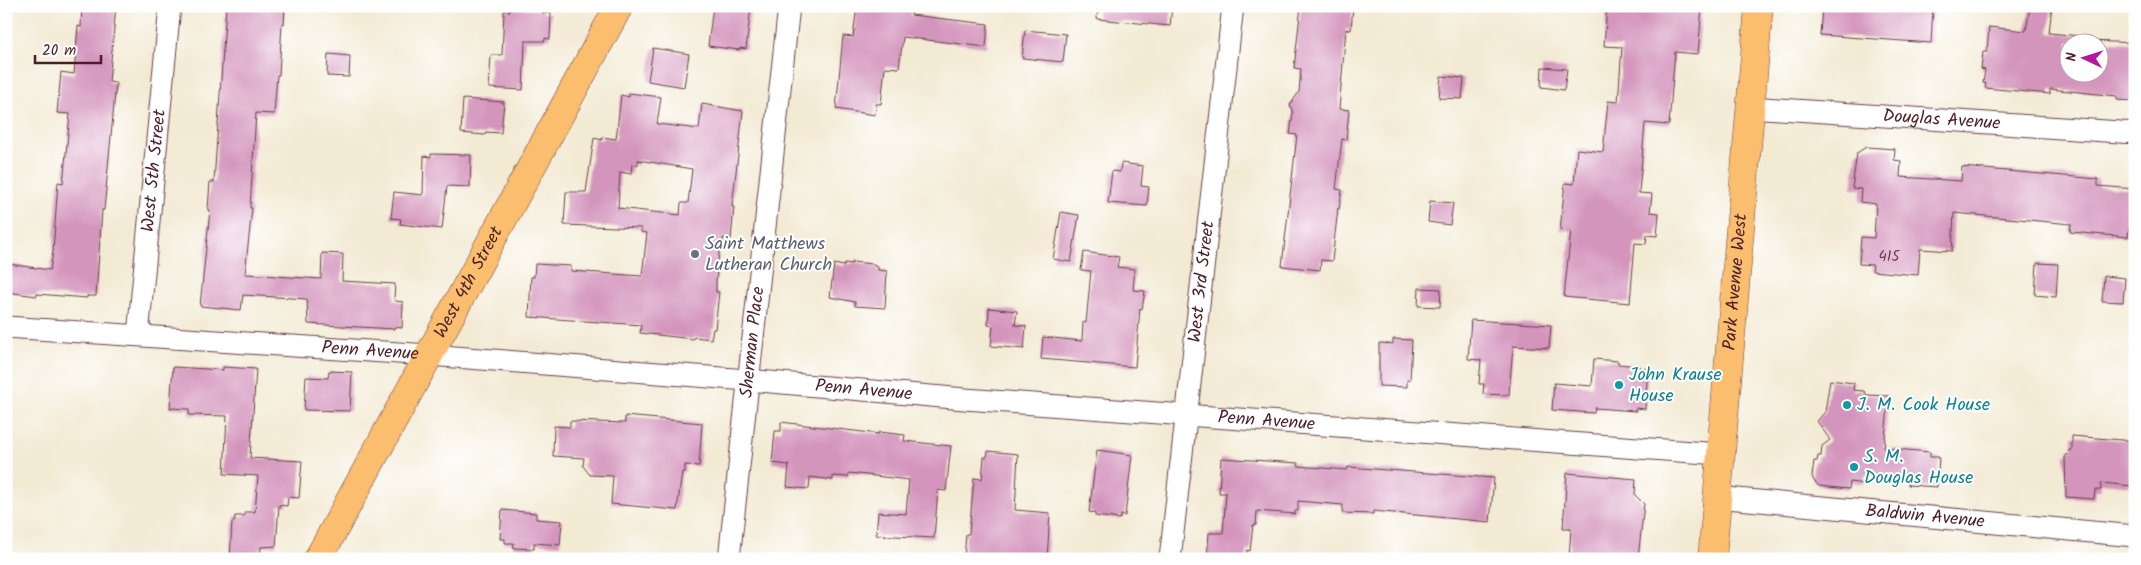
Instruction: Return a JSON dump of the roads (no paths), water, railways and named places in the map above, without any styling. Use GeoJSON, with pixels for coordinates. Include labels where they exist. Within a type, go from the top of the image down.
{"type":"FeatureCollection","features":[{"type":"Feature","properties":{"kind":"main road","name":"West 4th Street"},"geometry":{"type":"LineString","coordinates":[[318,559],[618,6]]}},
{"type":"Feature","properties":{"kind":"main road","name":"Park Avenue West"},"geometry":{"type":"LineString","coordinates":[[1712,559],[1759,6]]}},
{"type":"Feature","properties":{"kind":"street","name":"West 5th Street"},"geometry":{"type":"LineString","coordinates":[[138,335],[170,6]]}},
{"type":"Feature","properties":{"kind":"street","name":"Sherman Place"},"geometry":{"type":"LineString","coordinates":[[728,559],[789,6]]}},
{"type":"Feature","properties":{"kind":"street","name":"West 3rd Street"},"geometry":{"type":"LineString","coordinates":[[1170,559],[1233,6]]}},
{"type":"Feature","properties":{"kind":"street","name":"Douglas Avenue"},"geometry":{"type":"LineString","coordinates":[[1750,107],[2135,133]]}},
{"type":"Feature","properties":{"kind":"street","name":"Penn Avenue"},"geometry":{"type":"LineString","coordinates":[[6,327],[429,356],[747,380],[965,399],[1720,454]]}},
{"type":"Feature","properties":{"kind":"street","name":"Baldwin Avenue"},"geometry":{"type":"LineString","coordinates":[[1716,496],[2135,536]]}},
{"type":"Feature","properties":{"kind":"place","name":"Saint Matthews Lutheran Church"},"geometry":{"type":"Point","coordinates":[695,254]}},
{"type":"Feature","properties":{"kind":"place","name":"John Krause House"},"geometry":{"type":"Point","coordinates":[1619,385]}},
{"type":"Feature","properties":{"kind":"place","name":"J. M. Cook House"},"geometry":{"type":"Point","coordinates":[1847,405]}},
{"type":"Feature","properties":{"kind":"place","name":"S. M. Douglas House"},"geometry":{"type":"Point","coordinates":[1854,467]}}]}
